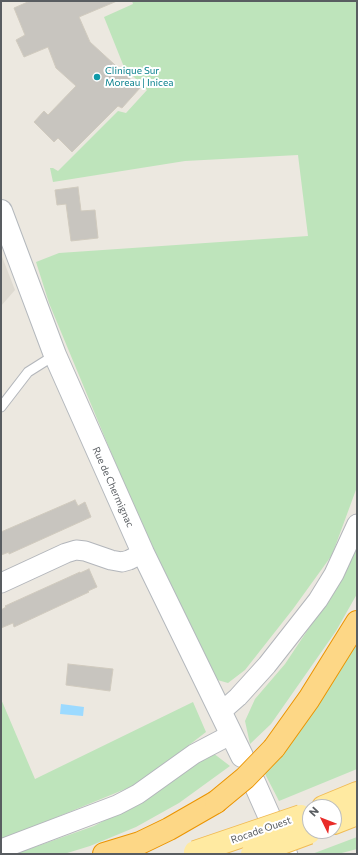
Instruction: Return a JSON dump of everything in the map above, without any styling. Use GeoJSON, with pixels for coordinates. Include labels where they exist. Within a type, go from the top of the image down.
{"type":"FeatureCollection","features":[{"type":"Feature","properties":{"kind":"highway"},"geometry":{"type":"LineString","coordinates":[[104,854],[140,842],[169,829],[216,802],[245,778],[274,748],[309,699],[357,622]]}},
{"type":"Feature","properties":{"kind":"main road"},"geometry":{"type":"LineString","coordinates":[[341,799],[357,792]]}},
{"type":"Feature","properties":{"kind":"main road"},"geometry":{"type":"LineString","coordinates":[[342,820],[357,814]]}},
{"type":"Feature","properties":{"kind":"main road","name":"Rocade Ouest"},"geometry":{"type":"LineString","coordinates":[[192,853],[302,825]]}},
{"type":"Feature","properties":{"kind":"main road","name":"Rocade Ouest"},"geometry":{"type":"LineString","coordinates":[[252,854],[302,827]]}},
{"type":"Feature","properties":{"kind":"street","name":"Rue de Chermignac"},"geometry":{"type":"LineString","coordinates":[[1,210],[55,355],[143,553],[242,756]]}},
{"type":"Feature","properties":{"kind":"street"},"geometry":{"type":"LineString","coordinates":[[220,712],[238,697],[267,666],[318,600],[334,574],[357,524]]}},
{"type":"Feature","properties":{"kind":"street"},"geometry":{"type":"LineString","coordinates":[[1,583],[66,553],[76,550],[85,551],[111,560],[122,562],[143,553]]}},
{"type":"Feature","properties":{"kind":"street"},"geometry":{"type":"LineString","coordinates":[[1,849],[118,805],[138,794],[194,754],[232,734]]}},
{"type":"Feature","properties":{"kind":"street"},"geometry":{"type":"LineString","coordinates":[[254,782],[286,854]]}},
{"type":"Feature","properties":{"kind":"lane"},"geometry":{"type":"LineString","coordinates":[[1,407],[28,372],[55,355]]}},
{"type":"Feature","properties":{"kind":"shaded area"},"geometry":{"type":"Polygon","coordinates":[[[1,254],[15,290],[1,306],[1,254]]]}},
{"type":"Feature","properties":{"kind":"green space"},"geometry":{"type":"Polygon","coordinates":[[[132,1],[357,1],[357,487],[332,555],[293,609],[245,670],[228,683],[214,679],[164,580],[49,303],[36,262],[59,253],[308,236],[298,155],[185,161],[53,182],[50,168],[58,171],[118,111],[126,113],[147,90],[124,67],[104,17],[133,4],[132,1]]]}},
{"type":"Feature","properties":{"kind":"green space"},"geometry":{"type":"Polygon","coordinates":[[[357,543],[357,594],[336,631],[271,724],[250,744],[245,721],[255,699],[285,664],[319,613],[357,543]]]}},
{"type":"Feature","properties":{"kind":"green space"},"geometry":{"type":"Polygon","coordinates":[[[357,635],[357,769],[279,801],[263,770],[357,635]]]}},
{"type":"Feature","properties":{"kind":"green space"},"geometry":{"type":"Polygon","coordinates":[[[1,699],[35,779],[193,702],[206,732],[140,783],[1,840],[1,699]]]}},
{"type":"Feature","properties":{"kind":"green space"},"geometry":{"type":"Polygon","coordinates":[[[213,753],[230,766],[179,803],[136,827],[90,846],[64,854],[15,854],[94,826],[156,793],[198,762],[213,753]]]}},
{"type":"Feature","properties":{"kind":"green space"},"geometry":{"type":"Polygon","coordinates":[[[357,837],[357,849],[338,854],[312,854],[357,837]]]}},
{"type":"Feature","properties":{"kind":"water"},"geometry":{"type":"Polygon","coordinates":[[[61,704],[84,707],[83,716],[60,714],[61,704]]]}},
{"type":"Feature","properties":{"kind":"building","name":"Clinique Sur Moreau | Inicea"},"geometry":{"type":"Polygon","coordinates":[[[30,1],[117,1],[79,17],[90,42],[140,88],[122,108],[118,106],[72,152],[58,138],[54,142],[34,122],[44,111],[48,115],[76,86],[56,68],[48,47],[24,57],[16,40],[25,35],[14,8],[30,1]]]}},
{"type":"Feature","properties":{"kind":"building"},"geometry":{"type":"Polygon","coordinates":[[[78,187],[81,211],[95,210],[98,238],[71,241],[66,204],[57,205],[55,190],[78,187]]]}},
{"type":"Feature","properties":{"kind":"building"},"geometry":{"type":"Polygon","coordinates":[[[75,500],[78,506],[85,502],[91,517],[9,554],[9,552],[1,555],[1,532],[75,500]]]}},
{"type":"Feature","properties":{"kind":"building"},"geometry":{"type":"Polygon","coordinates":[[[89,569],[97,587],[14,627],[13,623],[1,628],[1,610],[6,607],[5,606],[89,569]]]}},
{"type":"Feature","properties":{"kind":"building"},"geometry":{"type":"Polygon","coordinates":[[[68,664],[113,669],[110,691],[66,685],[68,664]]]}},
{"type":"Feature","properties":{"kind":"place","name":"Clinique Sur Moreau | Inicea"},"geometry":{"type":"Point","coordinates":[97,77]}}]}
